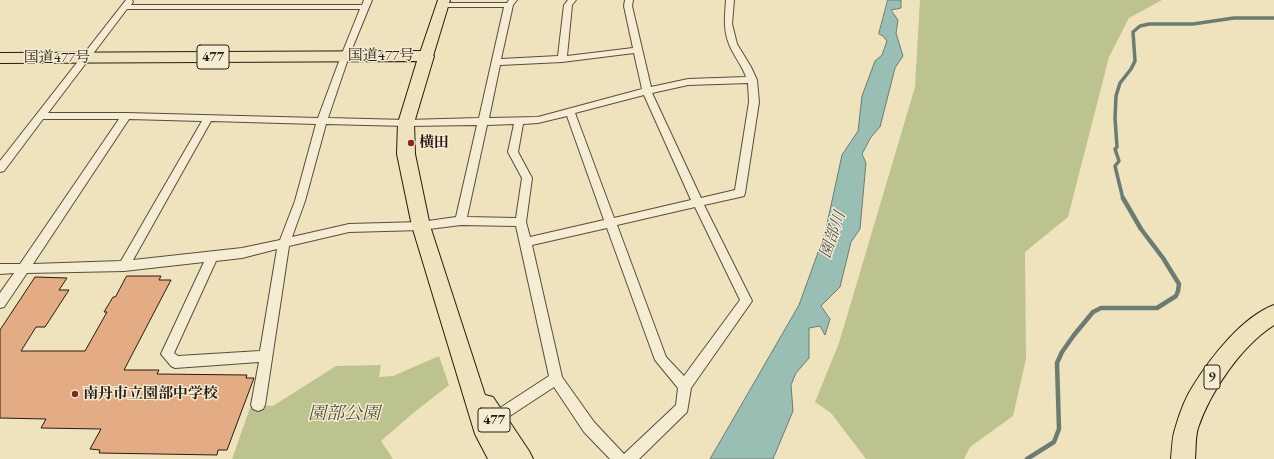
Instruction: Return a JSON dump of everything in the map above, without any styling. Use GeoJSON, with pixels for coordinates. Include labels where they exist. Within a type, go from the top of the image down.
{"type":"FeatureCollection","features":[{"type":"Feature","properties":{"kind":"highway","name":"国道477号"},"geometry":{"type":"LineString","coordinates":[[0,58],[426,56],[406,123],[406,154],[421,226],[469,380],[489,423],[502,459]]}},
{"type":"Feature","properties":{"kind":"highway","name":"9"},"geometry":{"type":"LineString","coordinates":[[1183,459],[1186,430],[1200,394],[1229,354],[1253,327],[1274,314]]}},
{"type":"Feature","properties":{"kind":"highway","name":"国道477号"},"geometry":{"type":"LineString","coordinates":[[489,423],[521,459]]}},
{"type":"Feature","properties":{"kind":"main road"},"geometry":{"type":"LineString","coordinates":[[426,56],[443,3]]}},
{"type":"Feature","properties":{"kind":"street"},"geometry":{"type":"LineString","coordinates":[[562,59],[568,5],[572,0]]}},
{"type":"Feature","properties":{"kind":"street"},"geometry":{"type":"LineString","coordinates":[[629,0],[628,6],[647,91],[698,203],[746,301],[685,386],[682,408],[629,459]]}},
{"type":"Feature","properties":{"kind":"street"},"geometry":{"type":"LineString","coordinates":[[527,242],[740,193],[754,102],[752,80],[747,67],[733,44],[728,24],[730,0]]}},
{"type":"Feature","properties":{"kind":"street"},"geometry":{"type":"LineString","coordinates":[[443,3],[511,2],[482,122],[461,221]]}},
{"type":"Feature","properties":{"kind":"street"},"geometry":{"type":"LineString","coordinates":[[0,168],[42,116],[128,3],[367,3],[322,120],[300,200],[284,243],[258,405]]}},
{"type":"Feature","properties":{"kind":"street"},"geometry":{"type":"LineString","coordinates":[[497,62],[562,59],[638,50]]}},
{"type":"Feature","properties":{"kind":"street"},"geometry":{"type":"LineString","coordinates":[[42,116],[126,116],[406,123],[519,121],[538,120],[647,91],[688,82],[752,80]]}},
{"type":"Feature","properties":{"kind":"street"},"geometry":{"type":"LineString","coordinates":[[570,112],[661,360],[685,386]]}},
{"type":"Feature","properties":{"kind":"street"},"geometry":{"type":"LineString","coordinates":[[0,303],[126,116]]}},
{"type":"Feature","properties":{"kind":"street"},"geometry":{"type":"LineString","coordinates":[[124,266],[208,119]]}},
{"type":"Feature","properties":{"kind":"street"},"geometry":{"type":"LineString","coordinates":[[519,121],[512,152],[527,178],[521,222],[527,242],[556,380],[590,427],[619,459]]}},
{"type":"Feature","properties":{"kind":"street"},"geometry":{"type":"LineString","coordinates":[[0,269],[124,266],[212,257],[242,253],[350,228],[421,226],[461,221],[521,222]]}},
{"type":"Feature","properties":{"kind":"street"},"geometry":{"type":"LineString","coordinates":[[212,257],[167,354],[175,362],[266,356]]}},
{"type":"Feature","properties":{"kind":"street"},"geometry":{"type":"LineString","coordinates":[[489,423],[556,380]]}},
{"type":"Feature","properties":{"kind":"green space"},"geometry":{"type":"Polygon","coordinates":[[[920,0],[1162,0],[1129,18],[1109,57],[1068,217],[1025,252],[1026,359],[1013,416],[970,447],[964,459],[866,459],[831,413],[815,402],[839,343],[915,87],[920,0]]]}},
{"type":"Feature","properties":{"kind":"green space","name":"園部公園"},"geometry":{"type":"Polygon","coordinates":[[[439,356],[449,385],[381,441],[393,459],[232,459],[251,405],[273,406],[336,366],[381,365],[379,377],[393,376],[439,356]]]}},
{"type":"Feature","properties":{"kind":"water","name":"園部川"},"geometry":{"type":"Polygon","coordinates":[[[888,0],[901,0],[901,8],[891,10],[898,20],[896,33],[903,56],[895,68],[880,127],[871,137],[862,154],[866,163],[860,229],[851,242],[840,287],[821,306],[830,319],[825,335],[820,326],[809,328],[809,358],[796,373],[791,385],[793,411],[773,459],[710,459],[799,305],[825,233],[842,155],[858,131],[862,96],[875,61],[882,55],[887,41],[879,34],[888,0]]]}},
{"type":"Feature","properties":{"kind":"building"},"geometry":{"type":"Polygon","coordinates":[[[127,276],[161,276],[159,280],[171,280],[124,370],[159,370],[157,374],[247,375],[246,378],[254,378],[227,450],[218,450],[217,455],[99,453],[100,450],[90,449],[101,429],[41,428],[46,419],[0,418],[0,330],[35,277],[67,278],[59,290],[69,290],[45,327],[36,327],[21,351],[85,351],[107,312],[104,312],[127,276]]]}},
{"type":"Feature","properties":{"kind":"waterway"},"geometry":{"type":"LineString","coordinates":[[1123,199],[1115,166],[1119,161],[1115,149],[1117,147],[1115,118],[1116,96],[1120,83],[1131,69],[1135,61],[1133,32],[1140,26],[1149,24],[1193,24],[1234,18],[1274,18]]}},
{"type":"Feature","properties":{"kind":"waterway"},"geometry":{"type":"LineString","coordinates":[[1027,459],[1054,442],[1059,429],[1057,363],[1062,352],[1093,312],[1101,308],[1157,308],[1176,296],[1178,291],[1179,284],[1163,258],[1141,229],[1123,198]]}},
{"type":"Feature","properties":{"kind":"place","name":"横田"},"geometry":{"type":"Point","coordinates":[411,143]}},
{"type":"Feature","properties":{"kind":"place","name":"南丹市立園部中学校"},"geometry":{"type":"Point","coordinates":[75,394]}}]}
